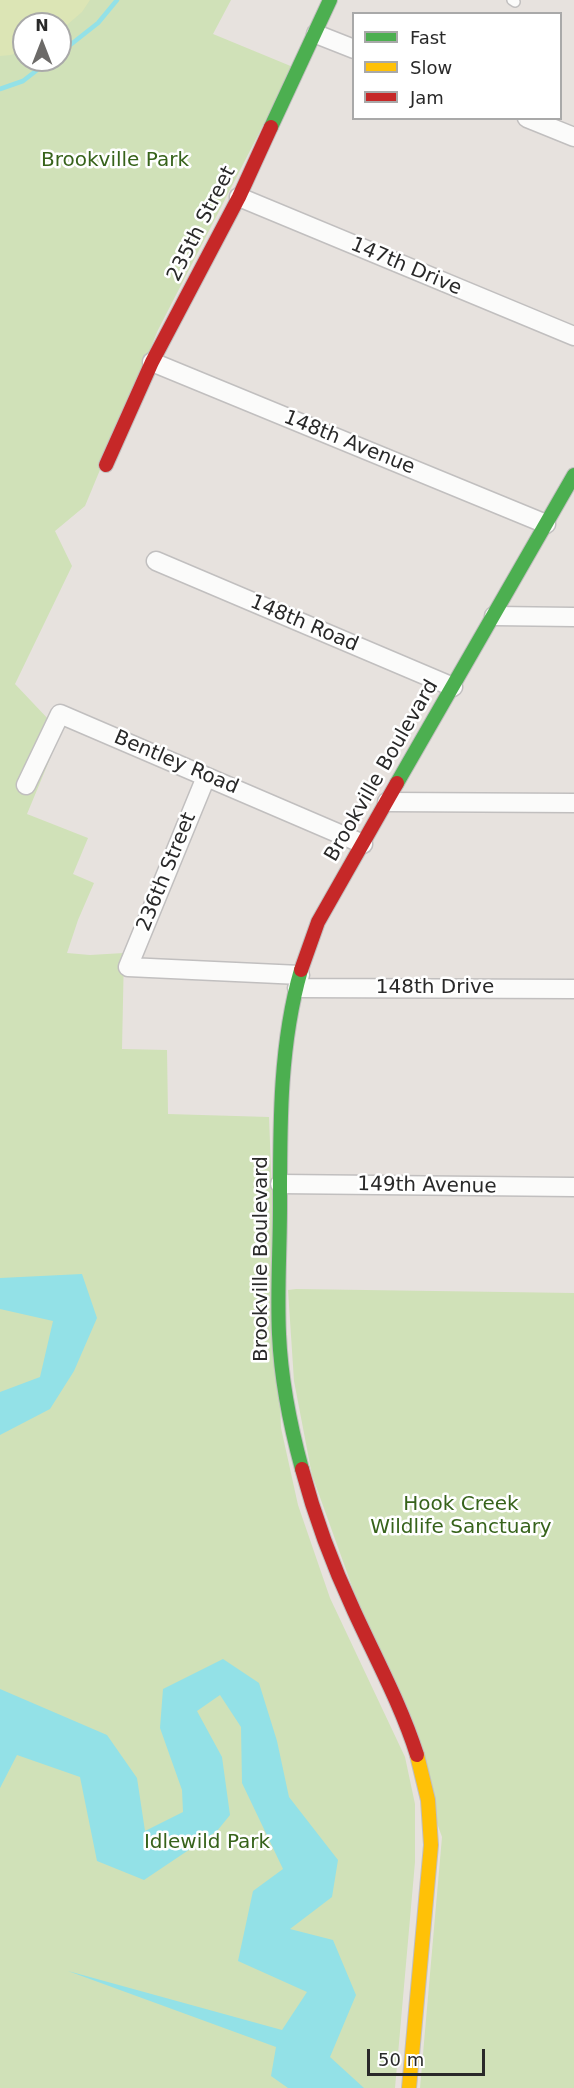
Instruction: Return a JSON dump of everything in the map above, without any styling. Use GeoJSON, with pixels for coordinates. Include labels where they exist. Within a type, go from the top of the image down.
{"type":"FeatureCollection","features":[{"type":"Feature","properties":{"kind":"street","name":"235th Street"},"geometry":{"type":"LineString","coordinates":[[106,465],[152,362],[239,197],[330,0]]}},
{"type":"Feature","properties":{"kind":"street"},"geometry":{"type":"LineString","coordinates":[[316,34],[352,48]]}},
{"type":"Feature","properties":{"kind":"street"},"geometry":{"type":"LineString","coordinates":[[532,120],[574,137]]}},
{"type":"Feature","properties":{"kind":"street","name":"147th Drive"},"geometry":{"type":"LineString","coordinates":[[239,197],[574,336]]}},
{"type":"Feature","properties":{"kind":"street","name":"148th Avenue"},"geometry":{"type":"LineString","coordinates":[[152,362],[546,524]]}},
{"type":"Feature","properties":{"kind":"street","name":"Brookville Boulevard"},"geometry":{"type":"LineString","coordinates":[[409,2088],[431,1865],[429,1804],[420,1762],[407,1726],[339,1582],[314,1511],[296,1444],[280,1347],[280,1184],[284,1077],[289,1029],[298,981],[318,922],[574,475]]}},
{"type":"Feature","properties":{"kind":"street","name":"148th Road"},"geometry":{"type":"LineString","coordinates":[[156,561],[453,687]]}},
{"type":"Feature","properties":{"kind":"street"},"geometry":{"type":"LineString","coordinates":[[494,616],[574,616]]}},
{"type":"Feature","properties":{"kind":"street","name":"Bentley Road"},"geometry":{"type":"LineString","coordinates":[[26,785],[60,714],[363,844]]}},
{"type":"Feature","properties":{"kind":"street","name":"236th Street"},"geometry":{"type":"LineString","coordinates":[[128,967],[206,777]]}},
{"type":"Feature","properties":{"kind":"street"},"geometry":{"type":"LineString","coordinates":[[387,802],[574,803]]}},
{"type":"Feature","properties":{"kind":"street","name":"148th Drive"},"geometry":{"type":"LineString","coordinates":[[128,967],[298,981],[574,989]]}},
{"type":"Feature","properties":{"kind":"street","name":"149th Avenue"},"geometry":{"type":"LineString","coordinates":[[280,1184],[574,1187]]}},
{"type":"Feature","properties":{"kind":"green space","name":"Idlewild Park"},"geometry":{"type":"Polygon","coordinates":[[[0,0],[231,0],[213,34],[293,67],[158,330],[85,506],[55,531],[72,566],[15,684],[50,721],[59,737],[27,814],[88,838],[73,874],[94,883],[67,953],[90,955],[124,953],[122,1049],[167,1050],[168,1114],[269,1117],[281,1428],[298,1505],[330,1598],[405,1757],[415,1804],[415,1862],[395,2088],[0,2088],[0,0]]]}},
{"type":"Feature","properties":{"kind":"green space"},"geometry":{"type":"Polygon","coordinates":[[[0,0],[90,0],[82,12],[72,21],[72,12],[12,12],[12,55],[0,56],[0,0]]]}},
{"type":"Feature","properties":{"kind":"green space","name":"Hook Creek Wildlife Sanctuary"},"geometry":{"type":"Polygon","coordinates":[[[288,1290],[574,1293],[574,2088],[420,2088],[442,1837],[312,1475],[294,1381],[288,1290]]]}},
{"type":"Feature","properties":{"kind":"water"},"geometry":{"type":"Polygon","coordinates":[[[82,1274],[97,1318],[74,1371],[50,1409],[0,1435],[0,1392],[40,1377],[53,1321],[0,1309],[0,1278],[82,1274]]]}},
{"type":"Feature","properties":{"kind":"water"},"geometry":{"type":"Polygon","coordinates":[[[223,1659],[259,1683],[277,1741],[289,1797],[338,1860],[332,1897],[290,1929],[333,1940],[356,1995],[330,2057],[364,2088],[288,2088],[271,2076],[276,2047],[68,1971],[282,2030],[307,1992],[238,1961],[253,1891],[283,1869],[242,1783],[241,1727],[220,1695],[197,1711],[222,1757],[230,1815],[217,1831],[144,1880],[97,1861],[80,1777],[17,1755],[0,1788],[0,1689],[107,1735],[137,1778],[145,1831],[183,1812],[182,1790],[160,1728],[163,1689],[223,1659]]]}},
{"type":"Feature","properties":{"kind":"waterway"},"geometry":{"type":"LineString","coordinates":[[72,44],[98,23],[117,0]]}},
{"type":"Feature","properties":{"kind":"waterway"},"geometry":{"type":"LineString","coordinates":[[0,89],[23,81],[35,72]]}},
{"type":"Feature","properties":{"kind":"traffic: fast"},"geometry":{"type":"LineString","coordinates":[[271,127],[330,0]]}},
{"type":"Feature","properties":{"kind":"traffic: fast"},"geometry":{"type":"LineString","coordinates":[[397,783],[574,475]]}},
{"type":"Feature","properties":{"kind":"traffic: fast"},"geometry":{"type":"LineString","coordinates":[[301,970],[288,1028],[282,1087],[278,1302],[284,1385],[302,1469]]}},
{"type":"Feature","properties":{"kind":"traffic: slow"},"geometry":{"type":"LineString","coordinates":[[409,2088],[431,1845],[428,1800],[417,1755]]}},
{"type":"Feature","properties":{"kind":"traffic: jam"},"geometry":{"type":"LineString","coordinates":[[106,465],[152,362],[239,197],[271,127]]}},
{"type":"Feature","properties":{"kind":"traffic: jam"},"geometry":{"type":"LineString","coordinates":[[301,970],[318,922],[397,783]]}},
{"type":"Feature","properties":{"kind":"traffic: jam"},"geometry":{"type":"LineString","coordinates":[[302,1469],[332,1559],[396,1700],[417,1755]]}},
{"type":"Feature","properties":{"kind":"park label","name":"Brookville Park"},"geometry":{"type":"Point","coordinates":[115,161]}}]}
